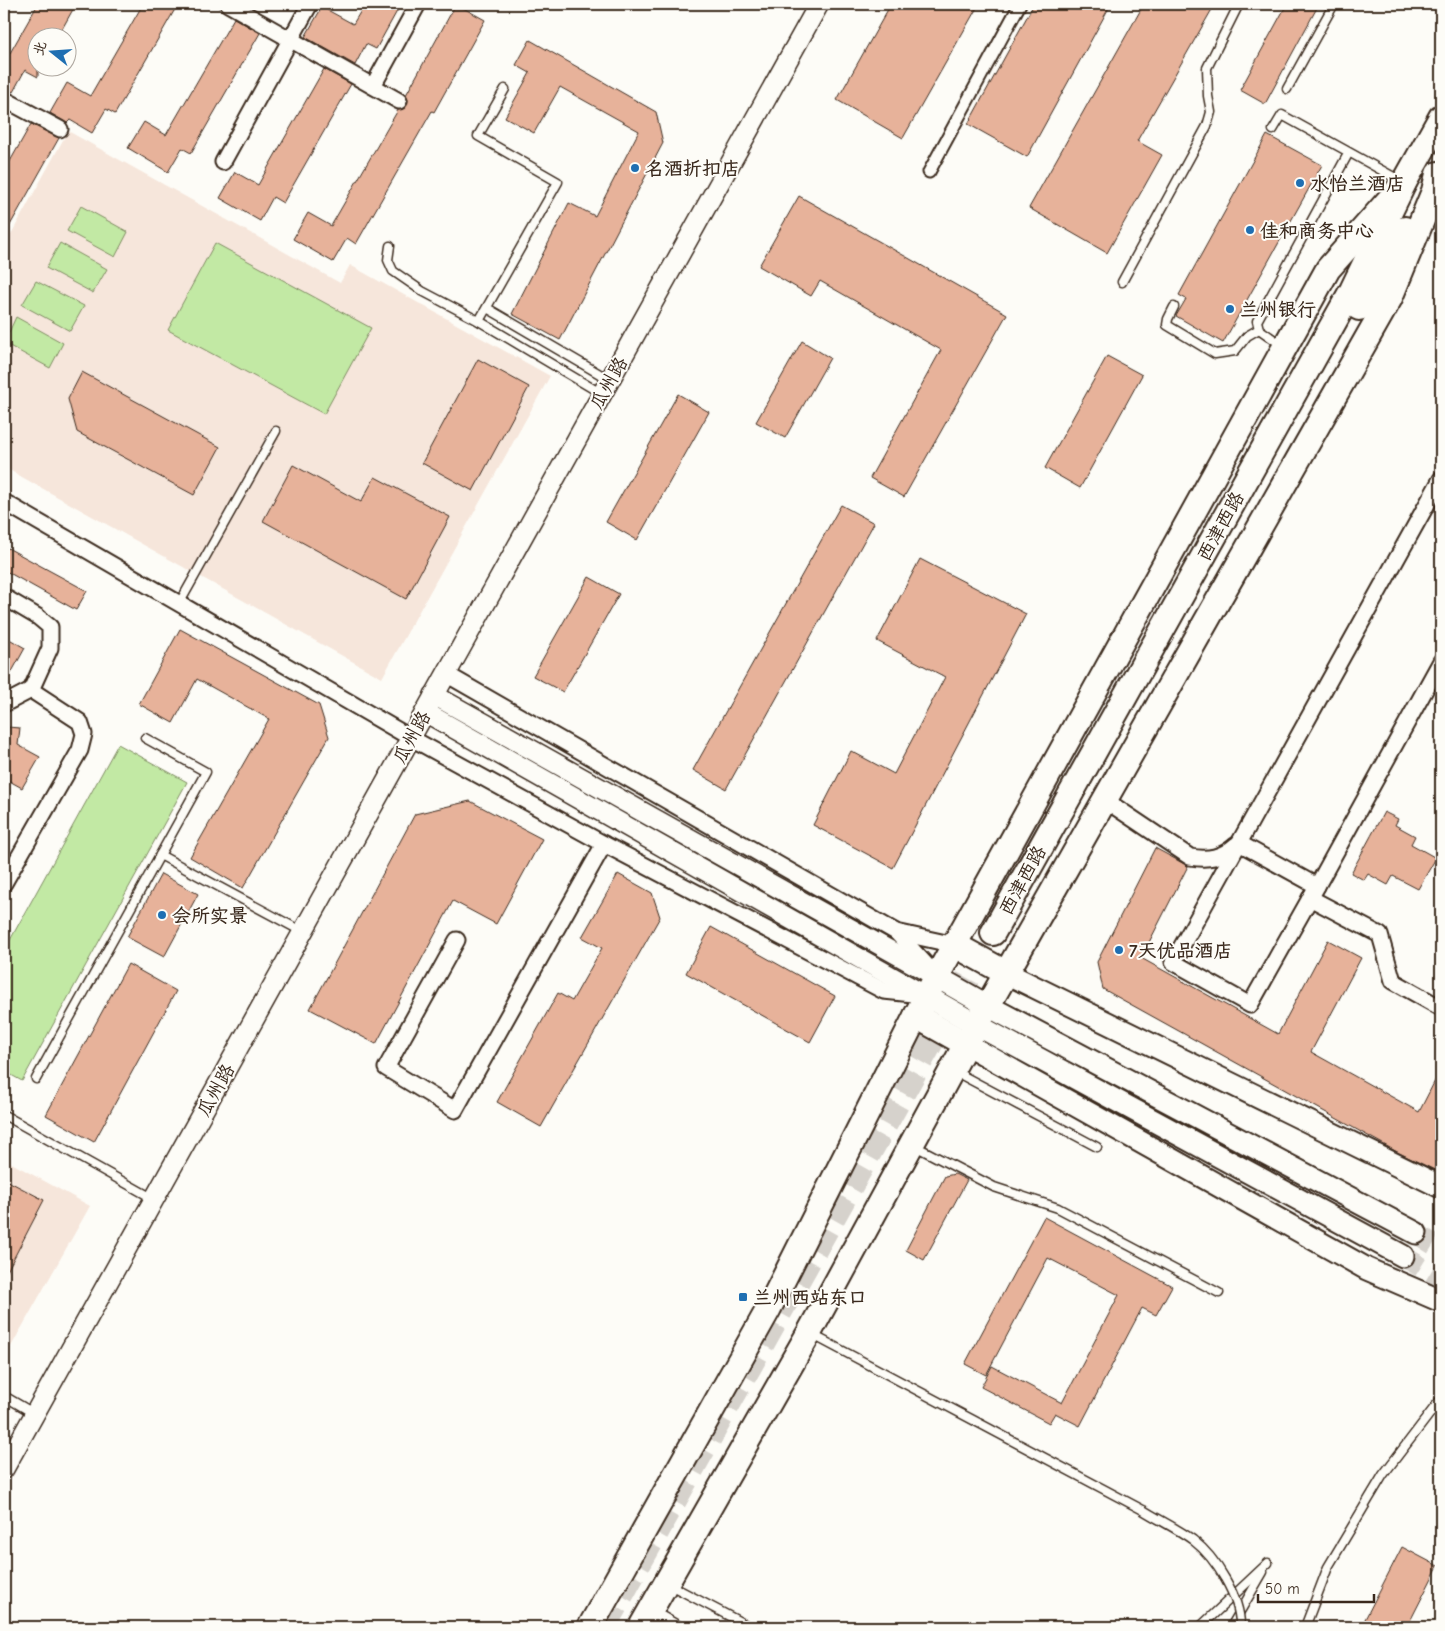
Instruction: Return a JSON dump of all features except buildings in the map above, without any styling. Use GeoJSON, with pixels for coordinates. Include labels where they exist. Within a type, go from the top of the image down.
{"type":"FeatureCollection","features":[{"type":"Feature","properties":{"kind":"main road","name":"西津西路"},"geometry":{"type":"LineString","coordinates":[[1439,181],[1364,300],[998,936],[1352,290],[1404,183],[1441,117]]}},
{"type":"Feature","properties":{"kind":"main road"},"geometry":{"type":"LineString","coordinates":[[645,1619],[809,1333],[1006,973],[1390,298],[1439,181]]}},
{"type":"Feature","properties":{"kind":"main road"},"geometry":{"type":"LineString","coordinates":[[590,1627],[768,1310],[926,996],[1328,269],[1404,183]]}},
{"type":"Feature","properties":{"kind":"main road"},"geometry":{"type":"LineString","coordinates":[[955,945],[1006,973],[1441,1187]]}},
{"type":"Feature","properties":{"kind":"main road"},"geometry":{"type":"LineString","coordinates":[[926,996],[1403,1256]]}},
{"type":"Feature","properties":{"kind":"main road"},"geometry":{"type":"LineString","coordinates":[[926,996],[977,1025],[1367,1269],[1441,1301]]}},
{"type":"Feature","properties":{"kind":"main road"},"geometry":{"type":"LineString","coordinates":[[977,1025],[1416,1233]]}},
{"type":"Feature","properties":{"kind":"street"},"geometry":{"type":"LineString","coordinates":[[228,4],[399,101]]}},
{"type":"Feature","properties":{"kind":"street"},"geometry":{"type":"LineString","coordinates":[[223,162],[310,4]]}},
{"type":"Feature","properties":{"kind":"street"},"geometry":{"type":"LineString","coordinates":[[373,86],[418,4]]}},
{"type":"Feature","properties":{"kind":"street","name":"瓜州路"},"geometry":{"type":"LineString","coordinates":[[4,1469],[819,4]]}},
{"type":"Feature","properties":{"kind":"street"},"geometry":{"type":"LineString","coordinates":[[929,172],[1020,4]]}},
{"type":"Feature","properties":{"kind":"street"},"geometry":{"type":"LineString","coordinates":[[5,102],[60,129]]}},
{"type":"Feature","properties":{"kind":"street"},"geometry":{"type":"LineString","coordinates":[[1441,479],[1173,962],[1250,1005],[1441,662]]}},
{"type":"Feature","properties":{"kind":"street"},"geometry":{"type":"LineString","coordinates":[[4,502],[411,738],[604,844],[884,991],[926,996]]}},
{"type":"Feature","properties":{"kind":"street"},"geometry":{"type":"LineString","coordinates":[[4,597],[38,617],[50,627],[50,648],[31,690],[4,704]]}},
{"type":"Feature","properties":{"kind":"street"},"geometry":{"type":"LineString","coordinates":[[446,674],[896,932],[955,945]]}},
{"type":"Feature","properties":{"kind":"street"},"geometry":{"type":"LineString","coordinates":[[4,883],[80,750],[84,734],[80,722],[31,690]]}},
{"type":"Feature","properties":{"kind":"street"},"geometry":{"type":"LineString","coordinates":[[434,695],[926,996]]}},
{"type":"Feature","properties":{"kind":"street"},"geometry":{"type":"LineString","coordinates":[[425,712],[926,996]]}},
{"type":"Feature","properties":{"kind":"street"},"geometry":{"type":"LineString","coordinates":[[1105,800],[1190,857],[1203,860],[1217,858],[1229,852],[1239,843]]}},
{"type":"Feature","properties":{"kind":"street"},"geometry":{"type":"LineString","coordinates":[[1239,843],[1380,935],[1393,980],[1441,1006]]}},
{"type":"Feature","properties":{"kind":"street"},"geometry":{"type":"LineString","coordinates":[[457,940],[386,1068],[455,1110],[604,844]]}},
{"type":"Feature","properties":{"kind":"street"},"geometry":{"type":"LineString","coordinates":[[896,932],[926,996]]}},
{"type":"Feature","properties":{"kind":"lane"},"geometry":{"type":"LineString","coordinates":[[1122,282],[1207,126],[1211,112],[1208,96],[1207,68],[1238,4]]}},
{"type":"Feature","properties":{"kind":"lane"},"geometry":{"type":"LineString","coordinates":[[1287,89],[1334,4]]}},
{"type":"Feature","properties":{"kind":"lane"},"geometry":{"type":"LineString","coordinates":[[479,321],[558,182],[478,136],[505,89]]}},
{"type":"Feature","properties":{"kind":"lane"},"geometry":{"type":"LineString","coordinates":[[1273,130],[1282,115],[1348,154],[1404,183]]}},
{"type":"Feature","properties":{"kind":"lane"},"geometry":{"type":"LineString","coordinates":[[1285,347],[1259,330],[1257,321],[1348,154]]}},
{"type":"Feature","properties":{"kind":"lane"},"geometry":{"type":"LineString","coordinates":[[390,246],[388,260],[393,271],[422,291],[606,387]]}},
{"type":"Feature","properties":{"kind":"lane"},"geometry":{"type":"LineString","coordinates":[[1174,307],[1167,325],[1215,354],[1236,351],[1247,336],[1259,330]]}},
{"type":"Feature","properties":{"kind":"lane"},"geometry":{"type":"LineString","coordinates":[[486,308],[606,387]]}},
{"type":"Feature","properties":{"kind":"lane"},"geometry":{"type":"LineString","coordinates":[[179,604],[276,431]]}},
{"type":"Feature","properties":{"kind":"lane"},"geometry":{"type":"LineString","coordinates":[[36,1080],[206,772],[145,738]]}},
{"type":"Feature","properties":{"kind":"lane"},"geometry":{"type":"LineString","coordinates":[[160,854],[303,932]]}},
{"type":"Feature","properties":{"kind":"lane"},"geometry":{"type":"LineString","coordinates":[[952,1070],[1096,1147]]}},
{"type":"Feature","properties":{"kind":"lane"},"geometry":{"type":"LineString","coordinates":[[4,1116],[154,1199]]}},
{"type":"Feature","properties":{"kind":"lane"},"geometry":{"type":"LineString","coordinates":[[912,1144],[994,1187],[1058,1208],[1219,1293]]}},
{"type":"Feature","properties":{"kind":"lane"},"geometry":{"type":"LineString","coordinates":[[809,1333],[1143,1510],[1194,1541],[1214,1563],[1229,1585],[1240,1614],[1240,1627]]}},
{"type":"Feature","properties":{"kind":"lane"},"geometry":{"type":"LineString","coordinates":[[4,1396],[35,1414]]}},
{"type":"Feature","properties":{"kind":"lane"},"geometry":{"type":"LineString","coordinates":[[1305,1627],[1328,1566],[1383,1475],[1441,1399]]}},
{"type":"Feature","properties":{"kind":"lane"},"geometry":{"type":"LineString","coordinates":[[1200,1627],[1268,1563],[1231,1627]]}},
{"type":"Feature","properties":{"kind":"lane"},"geometry":{"type":"LineString","coordinates":[[666,1583],[750,1627]]}},
{"type":"Feature","properties":{"kind":"lane"},"geometry":{"type":"LineString","coordinates":[[645,1619],[682,1627]]}},
{"type":"Feature","properties":{"kind":"shaded area"},"geometry":{"type":"Polygon","coordinates":[[[68,131],[340,283],[350,265],[550,376],[382,678],[4,467],[4,247],[68,131]]]}},
{"type":"Feature","properties":{"kind":"shaded area"},"geometry":{"type":"Polygon","coordinates":[[[4,1159],[90,1206],[4,1359],[4,1159]]]}},
{"type":"Feature","properties":{"kind":"green space"},"geometry":{"type":"Polygon","coordinates":[[[81,206],[128,232],[115,257],[67,231],[81,206]]]}},
{"type":"Feature","properties":{"kind":"green space"},"geometry":{"type":"Polygon","coordinates":[[[60,243],[107,269],[93,293],[46,268],[60,243]]]}},
{"type":"Feature","properties":{"kind":"green space"},"geometry":{"type":"Polygon","coordinates":[[[215,243],[371,328],[324,414],[168,330],[215,243]]]}},
{"type":"Feature","properties":{"kind":"green space"},"geometry":{"type":"Polygon","coordinates":[[[36,281],[84,306],[70,331],[22,305],[36,281]]]}},
{"type":"Feature","properties":{"kind":"green space"},"geometry":{"type":"Polygon","coordinates":[[[16,317],[63,343],[50,368],[4,343],[16,317]]]}},
{"type":"Feature","properties":{"kind":"green space"},"geometry":{"type":"Polygon","coordinates":[[[118,744],[187,782],[22,1081],[4,1071],[4,951],[118,744]]]}},
{"type":"Feature","properties":{"kind":"tunnel"},"geometry":{"type":"LineString","coordinates":[[604,1627],[993,933]]}},
{"type":"Feature","properties":{"kind":"tunnel"},"geometry":{"type":"LineString","coordinates":[[1416,1233],[1441,1249]]}},
{"type":"Feature","properties":{"kind":"tunnel"},"geometry":{"type":"LineString","coordinates":[[1403,1256],[1441,1279]]}},
{"type":"Feature","properties":{"kind":"place","name":"名酒折扣店"},"geometry":{"type":"Point","coordinates":[635,168]}},
{"type":"Feature","properties":{"kind":"place","name":"水怡兰酒店"},"geometry":{"type":"Point","coordinates":[1300,183]}},
{"type":"Feature","properties":{"kind":"place","name":"佳和商务中心"},"geometry":{"type":"Point","coordinates":[1250,230]}},
{"type":"Feature","properties":{"kind":"place","name":"兰州银行"},"geometry":{"type":"Point","coordinates":[1230,309]}},
{"type":"Feature","properties":{"kind":"place","name":"会所实景"},"geometry":{"type":"Point","coordinates":[162,915]}},
{"type":"Feature","properties":{"kind":"place","name":"7天优品酒店"},"geometry":{"type":"Point","coordinates":[1119,950]}},
{"type":"Feature","properties":{"kind":"place","name":"兰州西站东口"},"geometry":{"type":"Point","coordinates":[743,1297]}}]}
